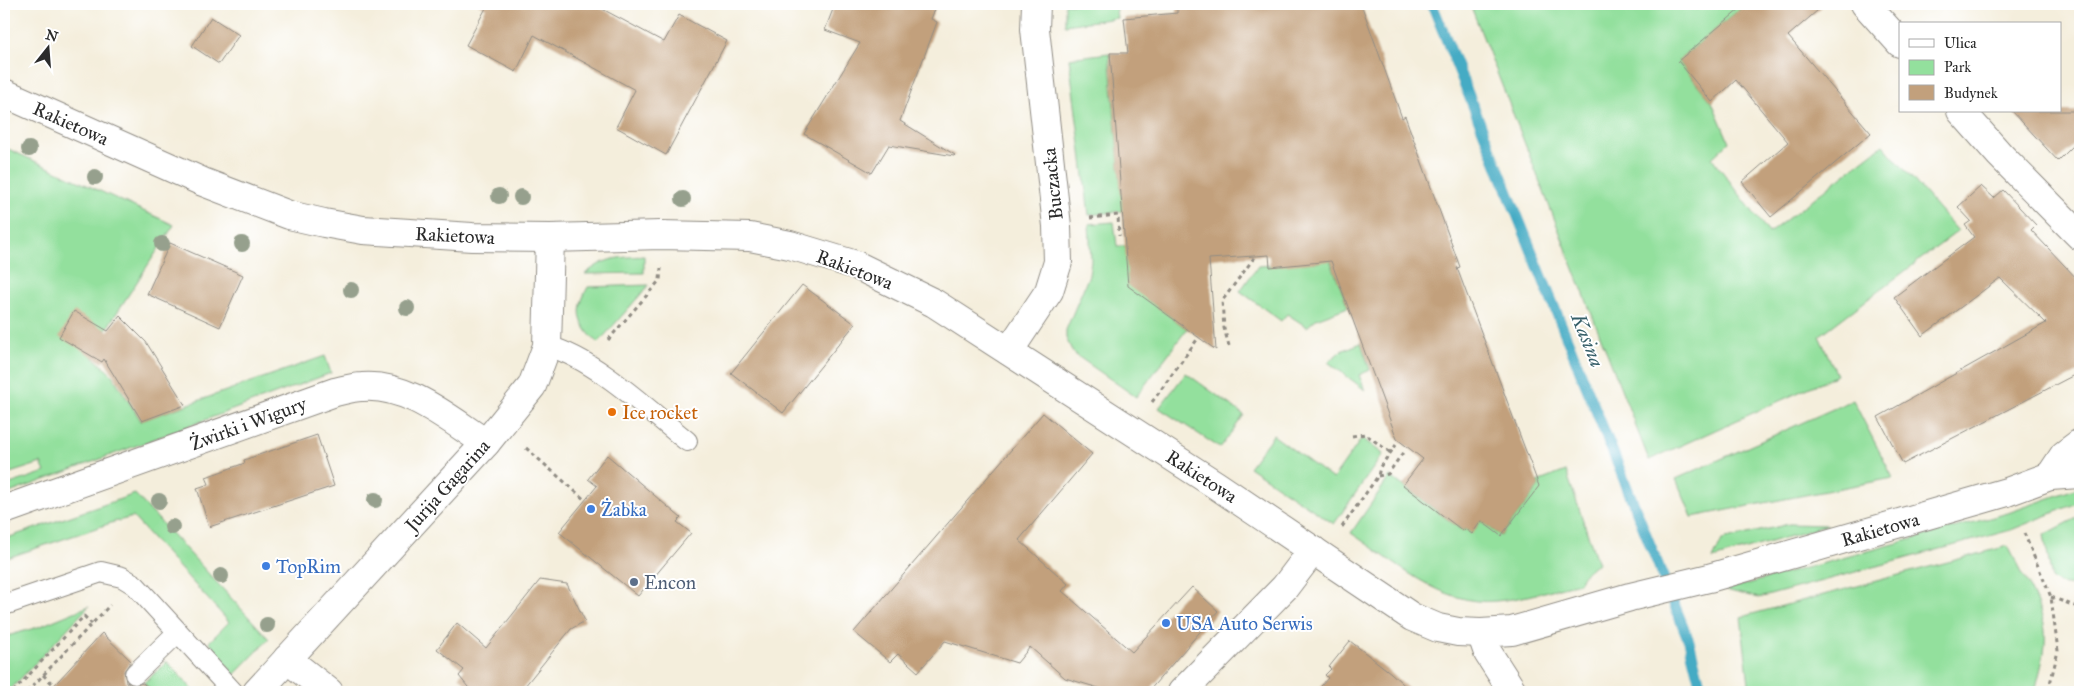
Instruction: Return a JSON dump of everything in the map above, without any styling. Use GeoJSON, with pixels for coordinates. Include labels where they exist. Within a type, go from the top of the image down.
{"type":"FeatureCollection","features":[{"type":"Feature","properties":{"kind":"street","name":"Buczacka"},"geometry":{"type":"LineString","coordinates":[[1009,351],[1049,291],[1058,262],[1056,217],[1035,29],[1036,4]]}},
{"type":"Feature","properties":{"kind":"street"},"geometry":{"type":"LineString","coordinates":[[1865,4],[1899,42]]}},
{"type":"Feature","properties":{"kind":"street","name":"Rakietowa"},"geometry":{"type":"LineString","coordinates":[[4,93],[202,182],[289,215],[363,230],[472,237],[550,238],[661,235],[750,237],[790,245],[856,265],[934,303],[1313,550],[1412,617],[1458,632],[1481,633],[1512,630],[1630,597],[1709,578],[2007,492],[2050,476],[2080,474]]}},
{"type":"Feature","properties":{"kind":"street"},"geometry":{"type":"LineString","coordinates":[[1961,112],[2000,155],[2080,236]]}},
{"type":"Feature","properties":{"kind":"street","name":"Jurija Gagarina"},"geometry":{"type":"LineString","coordinates":[[257,692],[486,443],[532,386],[547,346],[550,238]]}},
{"type":"Feature","properties":{"kind":"street","name":"Żwirki i Wigury"},"geometry":{"type":"LineString","coordinates":[[4,510],[335,392],[363,386],[395,391],[425,403],[486,443]]}},
{"type":"Feature","properties":{"kind":"street"},"geometry":{"type":"LineString","coordinates":[[2050,476],[2064,455],[2080,443]]}},
{"type":"Feature","properties":{"kind":"street"},"geometry":{"type":"LineString","coordinates":[[1182,692],[1285,586],[1313,550]]}},
{"type":"Feature","properties":{"kind":"street"},"geometry":{"type":"LineString","coordinates":[[1481,633],[1488,653],[1512,692]]}},
{"type":"Feature","properties":{"kind":"street"},"geometry":{"type":"LineString","coordinates":[[287,658],[329,692]]}},
{"type":"Feature","properties":{"kind":"lane"},"geometry":{"type":"LineString","coordinates":[[547,346],[564,350],[614,383],[687,441]]}},
{"type":"Feature","properties":{"kind":"lane"},"geometry":{"type":"LineString","coordinates":[[4,605],[101,572],[122,577],[135,585],[233,692]]}},
{"type":"Feature","properties":{"kind":"lane"},"geometry":{"type":"LineString","coordinates":[[134,674],[177,633]]}},
{"type":"Feature","properties":{"kind":"path"},"geometry":{"type":"LineString","coordinates":[[1082,219],[1118,215],[1120,236]]}},
{"type":"Feature","properties":{"kind":"path"},"geometry":{"type":"LineString","coordinates":[[1229,346],[1224,328],[1222,300],[1254,258]]}},
{"type":"Feature","properties":{"kind":"path"},"geometry":{"type":"LineString","coordinates":[[1147,409],[1199,337]]}},
{"type":"Feature","properties":{"kind":"path"},"geometry":{"type":"LineString","coordinates":[[1352,436],[1365,434],[1391,453]]}},
{"type":"Feature","properties":{"kind":"path"},"geometry":{"type":"LineString","coordinates":[[1338,534],[1378,476],[1380,467],[1396,445]]}},
{"type":"Feature","properties":{"kind":"path"},"geometry":{"type":"LineString","coordinates":[[525,447],[586,500]]}},
{"type":"Feature","properties":{"kind":"path"},"geometry":{"type":"LineString","coordinates":[[1378,476],[1388,474],[1404,451]]}},
{"type":"Feature","properties":{"kind":"path"},"geometry":{"type":"LineString","coordinates":[[2024,533],[2051,597],[2058,651],[2048,692]]}},
{"type":"Feature","properties":{"kind":"path"},"geometry":{"type":"LineString","coordinates":[[2051,597],[2080,608]]}},
{"type":"Feature","properties":{"kind":"path"},"geometry":{"type":"LineString","coordinates":[[27,692],[114,601]]}},
{"type":"Feature","properties":{"kind":"path"},"geometry":{"type":"LineString","coordinates":[[12,692],[84,616],[92,624]]}},
{"type":"Feature","properties":{"kind":"path"},"geometry":{"type":"LineString","coordinates":[[44,675],[53,684]]}},
{"type":"Feature","properties":{"kind":"green space"},"geometry":{"type":"Polygon","coordinates":[[[1065,4],[1115,4],[1117,18],[1065,25],[1065,4]]]}},
{"type":"Feature","properties":{"kind":"green space"},"geometry":{"type":"Polygon","coordinates":[[[1470,4],[1746,4],[1678,61],[1712,102],[1729,142],[1712,158],[1769,233],[1883,145],[1958,231],[1819,336],[1837,375],[1649,460],[1470,4]]]}},
{"type":"Feature","properties":{"kind":"green space"},"geometry":{"type":"Polygon","coordinates":[[[1109,53],[1123,211],[1089,215],[1069,58],[1109,53]]]}},
{"type":"Feature","properties":{"kind":"green space"},"geometry":{"type":"Polygon","coordinates":[[[4,147],[174,225],[90,354],[112,375],[141,421],[325,356],[331,373],[4,495],[4,486],[45,472],[41,463],[4,475],[4,147]]]}},
{"type":"Feature","properties":{"kind":"green space"},"geometry":{"type":"Polygon","coordinates":[[[1114,222],[1117,246],[1125,246],[1144,297],[1187,329],[1136,397],[1073,353],[1066,338],[1066,330],[1089,275],[1091,260],[1089,224],[1114,222]]]}},
{"type":"Feature","properties":{"kind":"green space"},"geometry":{"type":"Polygon","coordinates":[[[644,256],[644,273],[585,274],[600,264],[613,259],[644,256]]]}},
{"type":"Feature","properties":{"kind":"green space"},"geometry":{"type":"Polygon","coordinates":[[[1329,257],[1348,307],[1316,319],[1307,327],[1287,314],[1281,321],[1240,291],[1258,266],[1319,262],[1329,257]]]}},
{"type":"Feature","properties":{"kind":"green space"},"geometry":{"type":"Polygon","coordinates":[[[649,285],[598,343],[586,330],[580,310],[588,287],[649,285]]]}},
{"type":"Feature","properties":{"kind":"green space"},"geometry":{"type":"Polygon","coordinates":[[[1361,343],[1370,370],[1359,375],[1365,390],[1328,362],[1341,351],[1361,343]]]}},
{"type":"Feature","properties":{"kind":"green space"},"geometry":{"type":"Polygon","coordinates":[[[1186,373],[1244,415],[1220,448],[1159,408],[1186,373]]]}},
{"type":"Feature","properties":{"kind":"green space"},"geometry":{"type":"Polygon","coordinates":[[[1853,400],[1893,478],[1692,517],[1676,479],[1853,400]]]}},
{"type":"Feature","properties":{"kind":"green space"},"geometry":{"type":"Polygon","coordinates":[[[1273,435],[1333,479],[1362,438],[1383,454],[1334,524],[1249,467],[1273,435]]]}},
{"type":"Feature","properties":{"kind":"green space"},"geometry":{"type":"Polygon","coordinates":[[[1566,471],[1598,564],[1586,572],[1579,583],[1506,600],[1476,601],[1457,597],[1419,580],[1351,533],[1390,476],[1463,531],[1465,529],[1472,533],[1481,521],[1501,536],[1539,486],[1537,482],[1566,471]]]}},
{"type":"Feature","properties":{"kind":"green space"},"geometry":{"type":"Polygon","coordinates":[[[2080,487],[2080,502],[2011,530],[1759,598],[1725,590],[2008,513],[2080,487]]]}},
{"type":"Feature","properties":{"kind":"green space"},"geometry":{"type":"Polygon","coordinates":[[[135,494],[269,639],[234,675],[209,642],[229,622],[133,517],[4,559],[4,539],[135,494]]]}},
{"type":"Feature","properties":{"kind":"green space"},"geometry":{"type":"Polygon","coordinates":[[[2077,518],[2080,520],[2080,587],[2059,584],[2052,579],[2044,535],[2077,518]]]}},
{"type":"Feature","properties":{"kind":"green space"},"geometry":{"type":"Polygon","coordinates":[[[1789,524],[1828,525],[1713,559],[1722,540],[1789,524]]]}},
{"type":"Feature","properties":{"kind":"green space"},"geometry":{"type":"Polygon","coordinates":[[[2008,546],[2040,611],[2045,631],[2045,646],[2035,692],[1750,692],[1741,617],[2008,546]]]}},
{"type":"Feature","properties":{"kind":"green space"},"geometry":{"type":"Polygon","coordinates":[[[89,606],[8,692],[4,692],[4,637],[38,627],[89,606]]]}},
{"type":"Feature","properties":{"kind":"green space"},"geometry":{"type":"Polygon","coordinates":[[[167,662],[195,692],[153,692],[144,683],[167,662]]]}},
{"type":"Feature","properties":{"kind":"building"},"geometry":{"type":"Polygon","coordinates":[[[478,4],[593,4],[664,42],[679,15],[727,41],[666,155],[616,127],[635,90],[534,35],[516,72],[466,45],[486,8],[478,4]]]}},
{"type":"Feature","properties":{"kind":"building"},"geometry":{"type":"Polygon","coordinates":[[[835,4],[937,4],[931,19],[937,22],[900,121],[954,156],[889,145],[872,173],[804,134],[860,43],[825,30],[835,4]]]}},
{"type":"Feature","properties":{"kind":"building"},"geometry":{"type":"Polygon","coordinates":[[[1177,4],[1361,4],[1402,118],[1405,116],[1460,267],[1457,268],[1539,486],[1501,536],[1481,521],[1472,534],[1465,529],[1463,531],[1403,485],[1423,459],[1397,439],[1331,261],[1270,267],[1269,255],[1209,259],[1216,350],[1128,286],[1110,53],[1128,53],[1124,18],[1177,13],[1177,4]]]}},
{"type":"Feature","properties":{"kind":"building"},"geometry":{"type":"Polygon","coordinates":[[[1746,4],[1825,4],[1788,36],[1871,133],[1771,217],[1742,182],[1788,142],[1736,80],[1712,102],[1678,61],[1746,4]]]}},
{"type":"Feature","properties":{"kind":"building"},"geometry":{"type":"Polygon","coordinates":[[[211,17],[239,35],[219,64],[192,46],[211,17]]]}},
{"type":"Feature","properties":{"kind":"building"},"geometry":{"type":"Polygon","coordinates":[[[2080,111],[2080,139],[2058,161],[2013,112],[2080,111]]]}},
{"type":"Feature","properties":{"kind":"building"},"geometry":{"type":"Polygon","coordinates":[[[1981,186],[1994,198],[2003,190],[2036,225],[2031,230],[2080,282],[2080,372],[1903,464],[1878,417],[2046,323],[2000,278],[1922,336],[1894,297],[1974,237],[1965,225],[1971,221],[1958,207],[1981,186]]]}},
{"type":"Feature","properties":{"kind":"building"},"geometry":{"type":"Polygon","coordinates":[[[170,243],[243,275],[220,327],[147,294],[170,243]]]}},
{"type":"Feature","properties":{"kind":"building"},"geometry":{"type":"Polygon","coordinates":[[[802,285],[855,324],[783,413],[731,373],[802,285]]]}},
{"type":"Feature","properties":{"kind":"building"},"geometry":{"type":"Polygon","coordinates":[[[74,311],[108,331],[120,316],[146,342],[185,405],[142,421],[104,359],[102,362],[59,337],[74,311]]]}},
{"type":"Feature","properties":{"kind":"building"},"geometry":{"type":"Polygon","coordinates":[[[1043,413],[1092,454],[1019,540],[1068,584],[1062,591],[1132,652],[1192,587],[1218,611],[1148,692],[1112,692],[1065,678],[1030,647],[1017,663],[945,641],[918,672],[898,654],[890,662],[854,632],[1043,413]]]}},
{"type":"Feature","properties":{"kind":"building"},"geometry":{"type":"Polygon","coordinates":[[[317,435],[334,486],[209,527],[197,488],[209,484],[206,477],[245,463],[244,460],[317,435]]]}},
{"type":"Feature","properties":{"kind":"building"},"geometry":{"type":"Polygon","coordinates":[[[607,455],[681,518],[677,522],[691,533],[638,596],[559,532],[597,486],[588,479],[607,455]]]}},
{"type":"Feature","properties":{"kind":"building"},"geometry":{"type":"Polygon","coordinates":[[[540,580],[567,584],[585,621],[571,629],[520,692],[472,692],[459,676],[464,670],[437,649],[457,623],[486,648],[540,580]]]}},
{"type":"Feature","properties":{"kind":"building"},"geometry":{"type":"Polygon","coordinates":[[[102,633],[131,661],[124,671],[126,682],[132,686],[143,683],[153,692],[48,692],[102,633]]]}},
{"type":"Feature","properties":{"kind":"building"},"geometry":{"type":"Polygon","coordinates":[[[1350,641],[1412,692],[1316,692],[1328,678],[1325,675],[1331,669],[1329,667],[1350,641]]]}},
{"type":"Feature","properties":{"kind":"waterway","name":"Kasina"},"geometry":{"type":"LineString","coordinates":[[1432,4],[1689,641],[1702,692]]}},
{"type":"Feature","properties":{"kind":"place","name":"Ice rocket"},"geometry":{"type":"Point","coordinates":[612,412]}},
{"type":"Feature","properties":{"kind":"place","name":"Żabka"},"geometry":{"type":"Point","coordinates":[591,509]}},
{"type":"Feature","properties":{"kind":"place","name":"TopRim"},"geometry":{"type":"Point","coordinates":[266,566]}},
{"type":"Feature","properties":{"kind":"place","name":"Encon"},"geometry":{"type":"Point","coordinates":[634,582]}},
{"type":"Feature","properties":{"kind":"place","name":"USA Auto Serwis"},"geometry":{"type":"Point","coordinates":[1166,623]}}]}
